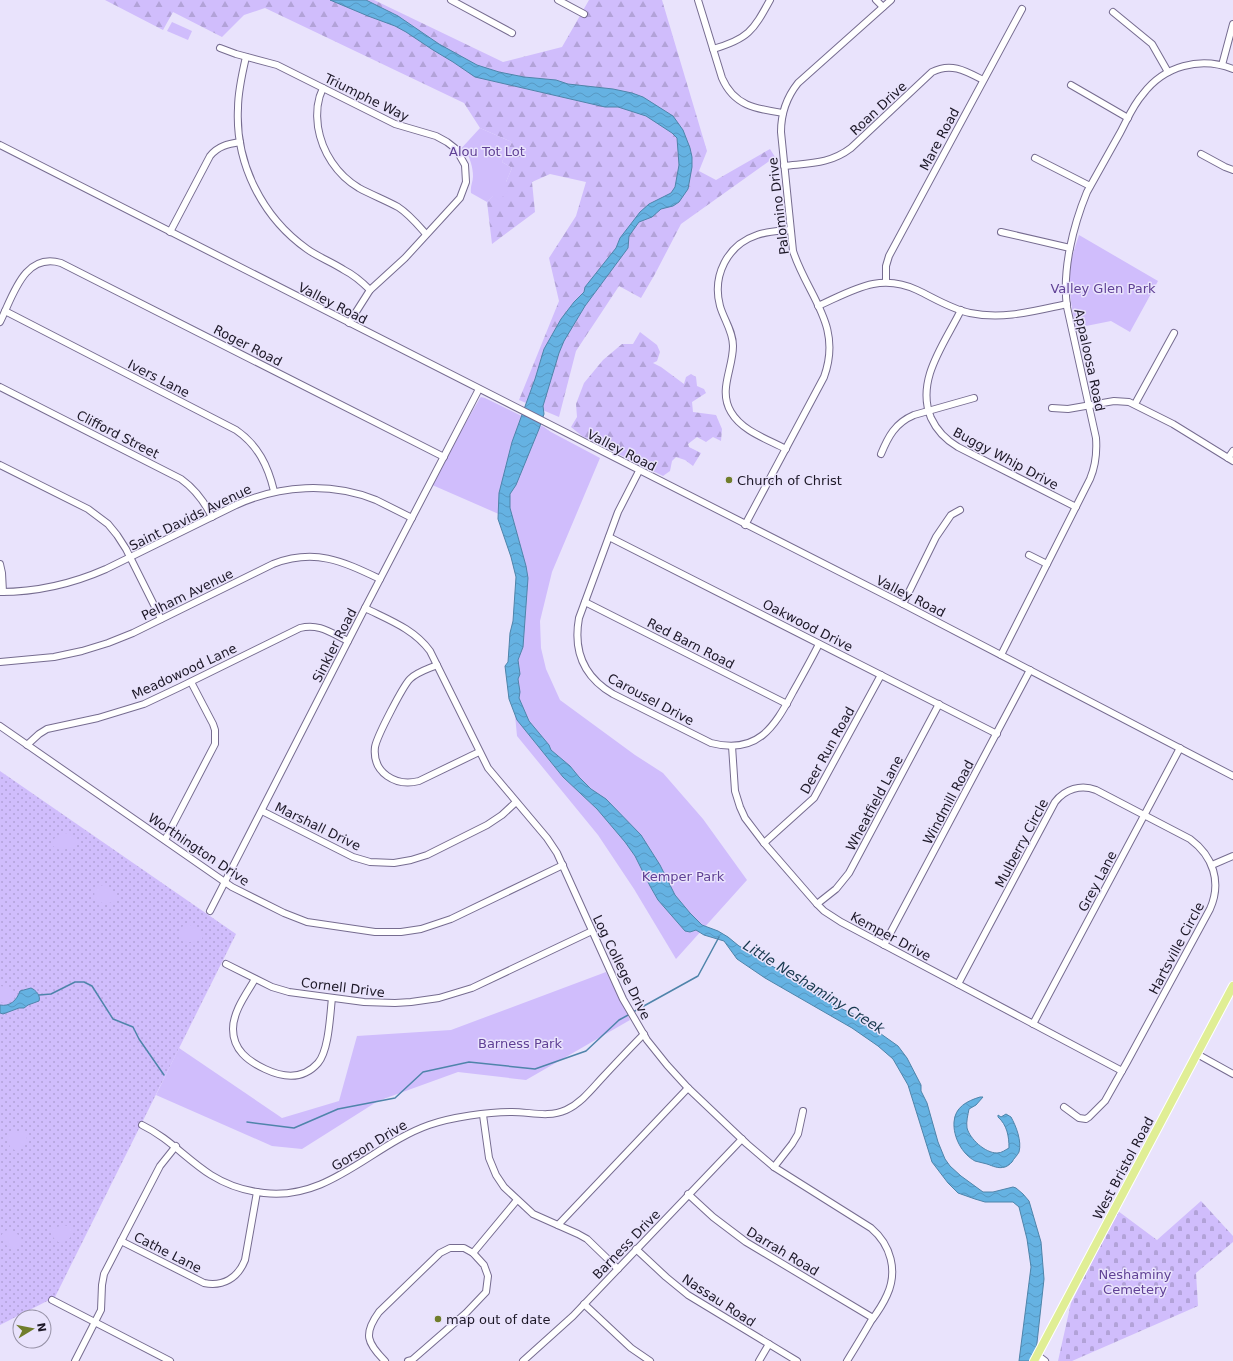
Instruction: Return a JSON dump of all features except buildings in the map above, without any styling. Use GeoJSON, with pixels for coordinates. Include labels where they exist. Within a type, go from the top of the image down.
{"type":"FeatureCollection","features":[{"type":"Feature","properties":{"kind":"main road","name":"West Bristol Road"},"geometry":{"type":"LineString","coordinates":[[1036,1357],[1233,986]]}},
{"type":"Feature","properties":{"kind":"street"},"geometry":{"type":"LineString","coordinates":[[451,0],[512,33]]}},
{"type":"Feature","properties":{"kind":"street"},"geometry":{"type":"LineString","coordinates":[[558,0],[584,14]]}},
{"type":"Feature","properties":{"kind":"street"},"geometry":{"type":"LineString","coordinates":[[698,0],[724,84],[736,99],[752,107],[783,113]]}},
{"type":"Feature","properties":{"kind":"street"},"geometry":{"type":"LineString","coordinates":[[713,49],[735,42],[746,36],[756,25],[770,0]]}},
{"type":"Feature","properties":{"kind":"street"},"geometry":{"type":"LineString","coordinates":[[876,0],[883,7]]}},
{"type":"Feature","properties":{"kind":"street","name":"Palomino Drive"},"geometry":{"type":"LineString","coordinates":[[745,525],[824,377],[830,348],[825,320],[796,261],[793,251],[781,132],[783,113],[788,98],[798,83],[891,0]]}},
{"type":"Feature","properties":{"kind":"street","name":"Mare Road"},"geometry":{"type":"LineString","coordinates":[[886,282],[886,266],[889,256],[1022,9]]}},
{"type":"Feature","properties":{"kind":"street"},"geometry":{"type":"LineString","coordinates":[[1113,12],[1152,44],[1168,72]]}},
{"type":"Feature","properties":{"kind":"street"},"geometry":{"type":"LineString","coordinates":[[1222,65],[1233,24]]}},
{"type":"Feature","properties":{"kind":"street","name":"Triumphe Way"},"geometry":{"type":"LineString","coordinates":[[220,48],[277,65],[395,124],[442,139],[452,145],[460,154],[466,176],[462,192],[457,201],[405,258],[370,290],[349,323]]}},
{"type":"Feature","properties":{"kind":"street"},"geometry":{"type":"LineString","coordinates":[[246,57],[240,84],[237,109],[240,142],[245,163],[253,184],[266,207],[281,226],[307,249],[350,273],[370,290]]}},
{"type":"Feature","properties":{"kind":"street","name":"Appaloosa Road"},"geometry":{"type":"LineString","coordinates":[[1001,655],[1090,479],[1095,464],[1096,438],[1067,304],[1065,279],[1070,248],[1082,202],[1139,98],[1150,86],[1168,72],[1196,63],[1222,65],[1233,69]]}},
{"type":"Feature","properties":{"kind":"street","name":"Roan Drive"},"geometry":{"type":"LineString","coordinates":[[784,166],[822,162],[844,154],[932,72],[936,70],[943,68],[956,68],[983,80]]}},
{"type":"Feature","properties":{"kind":"street"},"geometry":{"type":"LineString","coordinates":[[1071,85],[1128,118]]}},
{"type":"Feature","properties":{"kind":"street"},"geometry":{"type":"LineString","coordinates":[[323,88],[318,101],[318,124],[322,143],[332,162],[352,184],[402,210],[426,234]]}},
{"type":"Feature","properties":{"kind":"street"},"geometry":{"type":"LineString","coordinates":[[170,232],[210,156],[218,148],[224,145],[240,142]]}},
{"type":"Feature","properties":{"kind":"street","name":"Valley Road"},"geometry":{"type":"LineString","coordinates":[[0,146],[903,604],[1233,776]]}},
{"type":"Feature","properties":{"kind":"street"},"geometry":{"type":"LineString","coordinates":[[1201,154],[1233,170]]}},
{"type":"Feature","properties":{"kind":"street"},"geometry":{"type":"LineString","coordinates":[[1035,158],[1090,186]]}},
{"type":"Feature","properties":{"kind":"street"},"geometry":{"type":"LineString","coordinates":[[786,448],[745,427],[735,418],[729,408],[725,388],[732,357],[733,343],[730,329],[721,308],[718,290],[720,274],[723,266],[730,253],[740,243],[759,234],[790,230]]}},
{"type":"Feature","properties":{"kind":"street"},"geometry":{"type":"LineString","coordinates":[[1001,232],[1070,248]]}},
{"type":"Feature","properties":{"kind":"street","name":"Roger Road"},"geometry":{"type":"LineString","coordinates":[[5,311],[24,274],[40,262],[61,262],[444,457]]}},
{"type":"Feature","properties":{"kind":"street"},"geometry":{"type":"LineString","coordinates":[[818,306],[860,287],[874,283],[886,282],[910,287],[961,310],[983,315],[1005,316],[1067,304]]}},
{"type":"Feature","properties":{"kind":"street","name":"Buggy Whip Drive"},"geometry":{"type":"LineString","coordinates":[[961,310],[930,372],[926,389],[928,411],[935,426],[951,443],[1076,507]]}},
{"type":"Feature","properties":{"kind":"street"},"geometry":{"type":"LineString","coordinates":[[0,322],[5,311]]}},
{"type":"Feature","properties":{"kind":"street","name":"Ivers Lane"},"geometry":{"type":"LineString","coordinates":[[5,311],[236,430],[249,441],[261,456],[268,471],[274,492]]}},
{"type":"Feature","properties":{"kind":"street"},"geometry":{"type":"LineString","coordinates":[[1135,404],[1174,333]]}},
{"type":"Feature","properties":{"kind":"street","name":"Clifford Street"},"geometry":{"type":"LineString","coordinates":[[0,386],[181,479],[193,488],[200,496],[212,517]]}},
{"type":"Feature","properties":{"kind":"street","name":"Sinkler Road"},"geometry":{"type":"LineString","coordinates":[[210,911],[479,389]]}},
{"type":"Feature","properties":{"kind":"street"},"geometry":{"type":"LineString","coordinates":[[881,454],[891,433],[899,423],[910,417],[928,411],[974,398]]}},
{"type":"Feature","properties":{"kind":"street"},"geometry":{"type":"LineString","coordinates":[[1052,408],[1068,409],[1119,400],[1129,402],[1157,416],[1231,459],[1233,451]]}},
{"type":"Feature","properties":{"kind":"street"},"geometry":{"type":"LineString","coordinates":[[0,465],[88,509],[108,524],[117,535],[130,558],[161,619]]}},
{"type":"Feature","properties":{"kind":"street","name":"Carousel Drive"},"geometry":{"type":"LineString","coordinates":[[639,471],[618,512],[578,625],[578,646],[584,665],[599,685],[613,694],[711,743],[732,746],[747,744],[768,732],[779,719],[819,644]]}},
{"type":"Feature","properties":{"kind":"street","name":"Saint Davids Avenue"},"geometry":{"type":"LineString","coordinates":[[2,592],[41,589],[73,582],[101,572],[246,500],[274,492],[315,488],[343,491],[376,500],[412,518]]}},
{"type":"Feature","properties":{"kind":"street"},"geometry":{"type":"LineString","coordinates":[[903,604],[936,537],[951,515],[960,510]]}},
{"type":"Feature","properties":{"kind":"street","name":"Oakwood Drive"},"geometry":{"type":"LineString","coordinates":[[609,537],[997,734]]}},
{"type":"Feature","properties":{"kind":"street"},"geometry":{"type":"LineString","coordinates":[[1029,555],[1047,564]]}},
{"type":"Feature","properties":{"kind":"street","name":"Pelham Avenue"},"geometry":{"type":"LineString","coordinates":[[0,662],[37,659],[82,651],[122,638],[273,564],[294,558],[317,557],[336,560],[351,565],[380,579]]}},
{"type":"Feature","properties":{"kind":"street"},"geometry":{"type":"LineString","coordinates":[[0,564],[2,573],[2,592]]}},
{"type":"Feature","properties":{"kind":"street","name":"Red Barn Road"},"geometry":{"type":"LineString","coordinates":[[585,602],[787,704]]}},
{"type":"Feature","properties":{"kind":"street","name":"Log College Drive"},"geometry":{"type":"LineString","coordinates":[[365,608],[413,633],[424,643],[437,665],[488,768],[548,838],[557,853],[617,988],[631,1014],[667,1065],[688,1088],[774,1167],[871,1228],[885,1244],[892,1262],[892,1279],[887,1294],[847,1361]]}},
{"type":"Feature","properties":{"kind":"street","name":"Meadowood Lane"},"geometry":{"type":"LineString","coordinates":[[27,745],[47,729],[127,710],[160,697],[300,628],[311,626],[318,627],[348,641]]}},
{"type":"Feature","properties":{"kind":"street"},"geometry":{"type":"LineString","coordinates":[[437,665],[416,674],[405,685],[377,739],[375,752],[377,764],[383,773],[389,778],[399,782],[412,783],[479,752]]}},
{"type":"Feature","properties":{"kind":"street","name":"Windmill Road"},"geometry":{"type":"LineString","coordinates":[[884,945],[1030,670]]}},
{"type":"Feature","properties":{"kind":"street","name":"Deer Run Road"},"geometry":{"type":"LineString","coordinates":[[764,842],[814,798],[881,675]]}},
{"type":"Feature","properties":{"kind":"street"},"geometry":{"type":"LineString","coordinates":[[165,840],[215,744],[215,730],[213,724],[191,682]]}},
{"type":"Feature","properties":{"kind":"street","name":"Wheatfield Lane"},"geometry":{"type":"LineString","coordinates":[[817,904],[836,889],[849,872],[939,704]]}},
{"type":"Feature","properties":{"kind":"street","name":"Worthington Drive"},"geometry":{"type":"LineString","coordinates":[[0,726],[226,882],[284,913],[314,924],[383,932],[401,932],[431,926],[451,919],[563,865]]}},
{"type":"Feature","properties":{"kind":"street","name":"Kemper Drive"},"geometry":{"type":"LineString","coordinates":[[732,746],[734,781],[738,800],[748,824],[817,904],[832,917],[1122,1071]]}},
{"type":"Feature","properties":{"kind":"street","name":"Grey Lane"},"geometry":{"type":"LineString","coordinates":[[1033,1024],[1180,748]]}},
{"type":"Feature","properties":{"kind":"street","name":"Mulberry Circle"},"geometry":{"type":"LineString","coordinates":[[958,984],[1055,802],[1062,794],[1078,787],[1096,790],[1144,816]]}},
{"type":"Feature","properties":{"kind":"street","name":"Marshall Drive"},"geometry":{"type":"LineString","coordinates":[[262,811],[354,857],[370,862],[394,863],[411,860],[426,854],[487,825],[502,815],[516,802]]}},
{"type":"Feature","properties":{"kind":"street","name":"Hartsville Circle"},"geometry":{"type":"LineString","coordinates":[[1064,1107],[1078,1118],[1086,1119],[1105,1102],[1212,903],[1216,883],[1212,865],[1208,856],[1190,839],[1144,816]]}},
{"type":"Feature","properties":{"kind":"street"},"geometry":{"type":"LineString","coordinates":[[1212,865],[1233,856]]}},
{"type":"Feature","properties":{"kind":"street","name":"Cornell Drive"},"geometry":{"type":"LineString","coordinates":[[226,964],[255,979],[283,990],[364,1002],[395,1003],[428,1000],[450,995],[488,981],[592,930]]}},
{"type":"Feature","properties":{"kind":"street"},"geometry":{"type":"LineString","coordinates":[[255,979],[234,1021],[233,1030],[236,1042],[240,1052],[250,1061],[281,1075],[299,1075],[318,1063],[326,1046],[332,998]]}},
{"type":"Feature","properties":{"kind":"street","name":"Gorson Drive"},"geometry":{"type":"LineString","coordinates":[[142,1125],[158,1133],[204,1170],[218,1179],[236,1187],[257,1192],[273,1194],[293,1193],[318,1186],[332,1180],[408,1134],[442,1121],[514,1112],[542,1115],[554,1114],[566,1110],[584,1096],[644,1034]]}},
{"type":"Feature","properties":{"kind":"street"},"geometry":{"type":"LineString","coordinates":[[1197,1054],[1233,1074]]}},
{"type":"Feature","properties":{"kind":"street"},"geometry":{"type":"LineString","coordinates":[[558,1225],[688,1088]]}},
{"type":"Feature","properties":{"kind":"street"},"geometry":{"type":"LineString","coordinates":[[774,1167],[798,1134],[803,1111]]}},
{"type":"Feature","properties":{"kind":"street"},"geometry":{"type":"LineString","coordinates":[[483,1115],[489,1158],[496,1175],[504,1187],[533,1214],[587,1239],[618,1269]]}},
{"type":"Feature","properties":{"kind":"street","name":"Barness Drive"},"geometry":{"type":"LineString","coordinates":[[528,1360],[618,1269],[742,1139]]}},
{"type":"Feature","properties":{"kind":"street"},"geometry":{"type":"LineString","coordinates":[[75,1361],[101,1310],[104,1274],[160,1166],[176,1146]]}},
{"type":"Feature","properties":{"kind":"street","name":"Cathe Lane"},"geometry":{"type":"LineString","coordinates":[[121,1241],[204,1283],[215,1284],[227,1282],[241,1271],[245,1260],[257,1192]]}},
{"type":"Feature","properties":{"kind":"street","name":"Darrah Road"},"geometry":{"type":"LineString","coordinates":[[688,1194],[713,1217],[741,1239],[873,1318]]}},
{"type":"Feature","properties":{"kind":"street"},"geometry":{"type":"LineString","coordinates":[[473,1253],[517,1200]]}},
{"type":"Feature","properties":{"kind":"street"},"geometry":{"type":"LineString","coordinates":[[385,1361],[373,1349],[369,1337],[371,1324],[379,1312],[440,1253],[450,1248],[464,1248],[473,1253],[484,1265],[488,1276],[486,1292],[466,1313],[412,1360],[408,1361]]}},
{"type":"Feature","properties":{"kind":"street","name":"Nassau Road"},"geometry":{"type":"LineString","coordinates":[[636,1249],[666,1278],[688,1295],[797,1361]]}},
{"type":"Feature","properties":{"kind":"street"},"geometry":{"type":"LineString","coordinates":[[52,1300],[170,1361]]}},
{"type":"Feature","properties":{"kind":"street"},"geometry":{"type":"LineString","coordinates":[[584,1304],[631,1348],[650,1361]]}},
{"type":"Feature","properties":{"kind":"street"},"geometry":{"type":"LineString","coordinates":[[759,1361],[769,1344]]}},
{"type":"Feature","properties":{"kind":"street"},"geometry":{"type":"LineString","coordinates":[[1036,1357],[1045,1361]]}},
{"type":"Feature","properties":{"kind":"green space"},"geometry":{"type":"Polygon","coordinates":[[[105,0],[374,0],[503,62],[562,47],[589,0],[662,0],[707,151],[699,171],[716,180],[770,149],[775,157],[681,224],[641,298],[619,286],[576,351],[559,417],[519,400],[559,301],[549,258],[576,216],[586,182],[550,174],[532,182],[535,212],[492,244],[487,202],[506,182],[512,168],[502,162],[512,142],[480,128],[464,103],[265,8],[244,15],[222,37],[173,12],[163,30],[105,0]]]}},
{"type":"Feature","properties":{"kind":"green space"},"geometry":{"type":"Polygon","coordinates":[[[172,22],[192,31],[188,40],[167,31],[172,22]]]}},
{"type":"Feature","properties":{"kind":"green space","name":"Alou Tot Lot"},"geometry":{"type":"Polygon","coordinates":[[[480,128],[512,142],[502,162],[512,168],[506,182],[508,192],[499,200],[493,196],[487,202],[471,193],[473,176],[471,163],[465,150],[458,152],[480,128]]]}},
{"type":"Feature","properties":{"kind":"green space","name":"Valley Glen Park"},"geometry":{"type":"Polygon","coordinates":[[[1079,235],[1158,281],[1130,332],[1111,321],[1076,328],[1071,303],[1069,278],[1071,262],[1079,235]]]}},
{"type":"Feature","properties":{"kind":"green space"},"geometry":{"type":"Polygon","coordinates":[[[640,332],[657,345],[660,352],[657,361],[653,363],[684,384],[686,377],[691,374],[696,377],[697,386],[704,389],[706,393],[692,402],[693,412],[716,415],[722,429],[721,441],[713,437],[706,442],[697,437],[688,444],[689,447],[701,453],[693,466],[685,460],[676,457],[672,461],[670,471],[663,476],[582,436],[571,427],[577,417],[576,404],[584,383],[603,360],[622,344],[633,344],[640,332]]]}},
{"type":"Feature","properties":{"kind":"green space","name":"Kemper Park"},"geometry":{"type":"Polygon","coordinates":[[[481,397],[544,427],[600,458],[552,572],[540,621],[541,648],[546,669],[560,700],[635,755],[663,773],[703,819],[747,880],[676,959],[634,889],[598,835],[517,736],[511,673],[518,573],[501,515],[430,484],[481,397]]]}},
{"type":"Feature","properties":{"kind":"green space"},"geometry":{"type":"Polygon","coordinates":[[[0,771],[236,934],[55,1297],[31,1309],[12,1309],[12,1319],[0,1325],[0,771]]]}},
{"type":"Feature","properties":{"kind":"green space"},"geometry":{"type":"Polygon","coordinates":[[[63,833],[73,836],[75,839],[74,845],[70,848],[57,849],[53,846],[52,841],[63,833]]]}},
{"type":"Feature","properties":{"kind":"green space"},"geometry":{"type":"Polygon","coordinates":[[[105,885],[115,894],[115,901],[102,903],[95,897],[94,893],[96,889],[99,886],[105,885]]]}},
{"type":"Feature","properties":{"kind":"green space"},"geometry":{"type":"Polygon","coordinates":[[[185,925],[190,925],[200,930],[203,936],[202,939],[192,942],[182,941],[178,933],[179,931],[185,925]]]}},
{"type":"Feature","properties":{"kind":"green space","name":"Barness Park"},"geometry":{"type":"Polygon","coordinates":[[[606,972],[630,1020],[526,1080],[458,1072],[378,1101],[302,1149],[272,1146],[156,1095],[179,1048],[282,1118],[339,1101],[357,1036],[451,1030],[606,972]]]}},
{"type":"Feature","properties":{"kind":"green space"},"geometry":{"type":"Polygon","coordinates":[[[0,986],[8,987],[14,991],[15,996],[11,1002],[0,1002],[0,986]]]}},
{"type":"Feature","properties":{"kind":"green space"},"geometry":{"type":"Polygon","coordinates":[[[21,1131],[26,1133],[27,1139],[25,1145],[16,1151],[10,1147],[7,1137],[9,1134],[21,1131]]]}},
{"type":"Feature","properties":{"kind":"green space","name":"Neshaminy Cemetery"},"geometry":{"type":"Polygon","coordinates":[[[1201,1201],[1233,1236],[1233,1242],[1196,1273],[1198,1306],[1072,1361],[1058,1361],[1071,1303],[1118,1211],[1157,1240],[1201,1201]]]}},
{"type":"Feature","properties":{"kind":"green space"},"geometry":{"type":"Polygon","coordinates":[[[62,1225],[68,1226],[72,1230],[70,1238],[63,1243],[56,1240],[51,1233],[53,1229],[62,1225]]]}},
{"type":"Feature","properties":{"kind":"green space"},"geometry":{"type":"Polygon","coordinates":[[[8,1230],[21,1236],[22,1242],[20,1247],[10,1248],[5,1244],[2,1234],[8,1230]]]}},
{"type":"Feature","properties":{"kind":"water"},"geometry":{"type":"Polygon","coordinates":[[[330,0],[366,0],[398,16],[439,44],[477,65],[499,72],[524,77],[556,80],[568,84],[613,89],[643,97],[673,116],[683,130],[692,157],[692,167],[688,189],[679,202],[673,206],[661,209],[652,217],[639,222],[629,236],[628,248],[585,306],[564,341],[543,406],[544,414],[539,429],[516,485],[510,494],[510,508],[528,578],[523,647],[518,660],[520,674],[518,679],[520,692],[519,698],[529,721],[549,745],[551,750],[570,766],[591,789],[606,799],[641,835],[660,865],[675,895],[702,925],[718,931],[739,946],[769,962],[770,965],[821,993],[836,1006],[868,1021],[874,1029],[898,1046],[907,1058],[921,1085],[921,1091],[927,1103],[938,1142],[945,1159],[950,1166],[983,1192],[993,1192],[1013,1187],[1023,1194],[1029,1201],[1041,1242],[1044,1279],[1035,1361],[1019,1361],[1031,1267],[1027,1239],[1019,1207],[1013,1202],[985,1202],[975,1199],[958,1193],[948,1183],[932,1162],[908,1085],[893,1059],[878,1046],[852,1028],[765,978],[737,959],[724,941],[704,935],[696,930],[690,932],[685,931],[658,900],[635,856],[625,842],[597,809],[563,777],[517,720],[509,699],[505,666],[508,662],[516,577],[498,519],[499,493],[512,442],[535,379],[544,349],[561,319],[584,292],[585,287],[616,248],[620,238],[640,212],[649,204],[671,193],[675,187],[679,165],[677,138],[646,116],[618,107],[605,107],[475,77],[395,26],[330,0]]]}},
{"type":"Feature","properties":{"kind":"water"},"geometry":{"type":"Polygon","coordinates":[[[31,988],[38,993],[39,1001],[24,1008],[19,1008],[3,1014],[0,1013],[0,1005],[10,1004],[15,1000],[20,991],[31,988]]]}},
{"type":"Feature","properties":{"kind":"water"},"geometry":{"type":"Polygon","coordinates":[[[983,1097],[976,1105],[969,1109],[967,1128],[971,1137],[983,1148],[992,1152],[1002,1152],[1009,1148],[1009,1139],[1004,1124],[998,1115],[1001,1117],[1006,1114],[1011,1117],[1017,1129],[1020,1148],[1019,1152],[1008,1166],[1002,1168],[975,1161],[962,1150],[959,1144],[954,1128],[957,1112],[962,1105],[983,1097]]]}},
{"type":"Feature","properties":{"kind":"waterway"},"geometry":{"type":"LineString","coordinates":[[633,1012],[698,976],[719,937]]}},
{"type":"Feature","properties":{"kind":"waterway"},"geometry":{"type":"LineString","coordinates":[[39,995],[51,994],[75,982],[84,982],[92,986],[113,1019],[133,1027],[139,1039],[164,1075]]}},
{"type":"Feature","properties":{"kind":"waterway"},"geometry":{"type":"LineString","coordinates":[[247,1122],[294,1128],[338,1109],[395,1098],[423,1072],[469,1062],[535,1069],[586,1051],[619,1020],[630,1014]]}},
{"type":"Feature","properties":{"kind":"place","name":"Church of Christ"},"geometry":{"type":"Point","coordinates":[729,480]}},
{"type":"Feature","properties":{"kind":"place","name":"map out of date"},"geometry":{"type":"Point","coordinates":[438,1319]}},
{"type":"Feature","properties":{"kind":"water label","name":"Little Neshaminy Creek"},"geometry":{"type":"Point","coordinates":[814,987]}}]}
